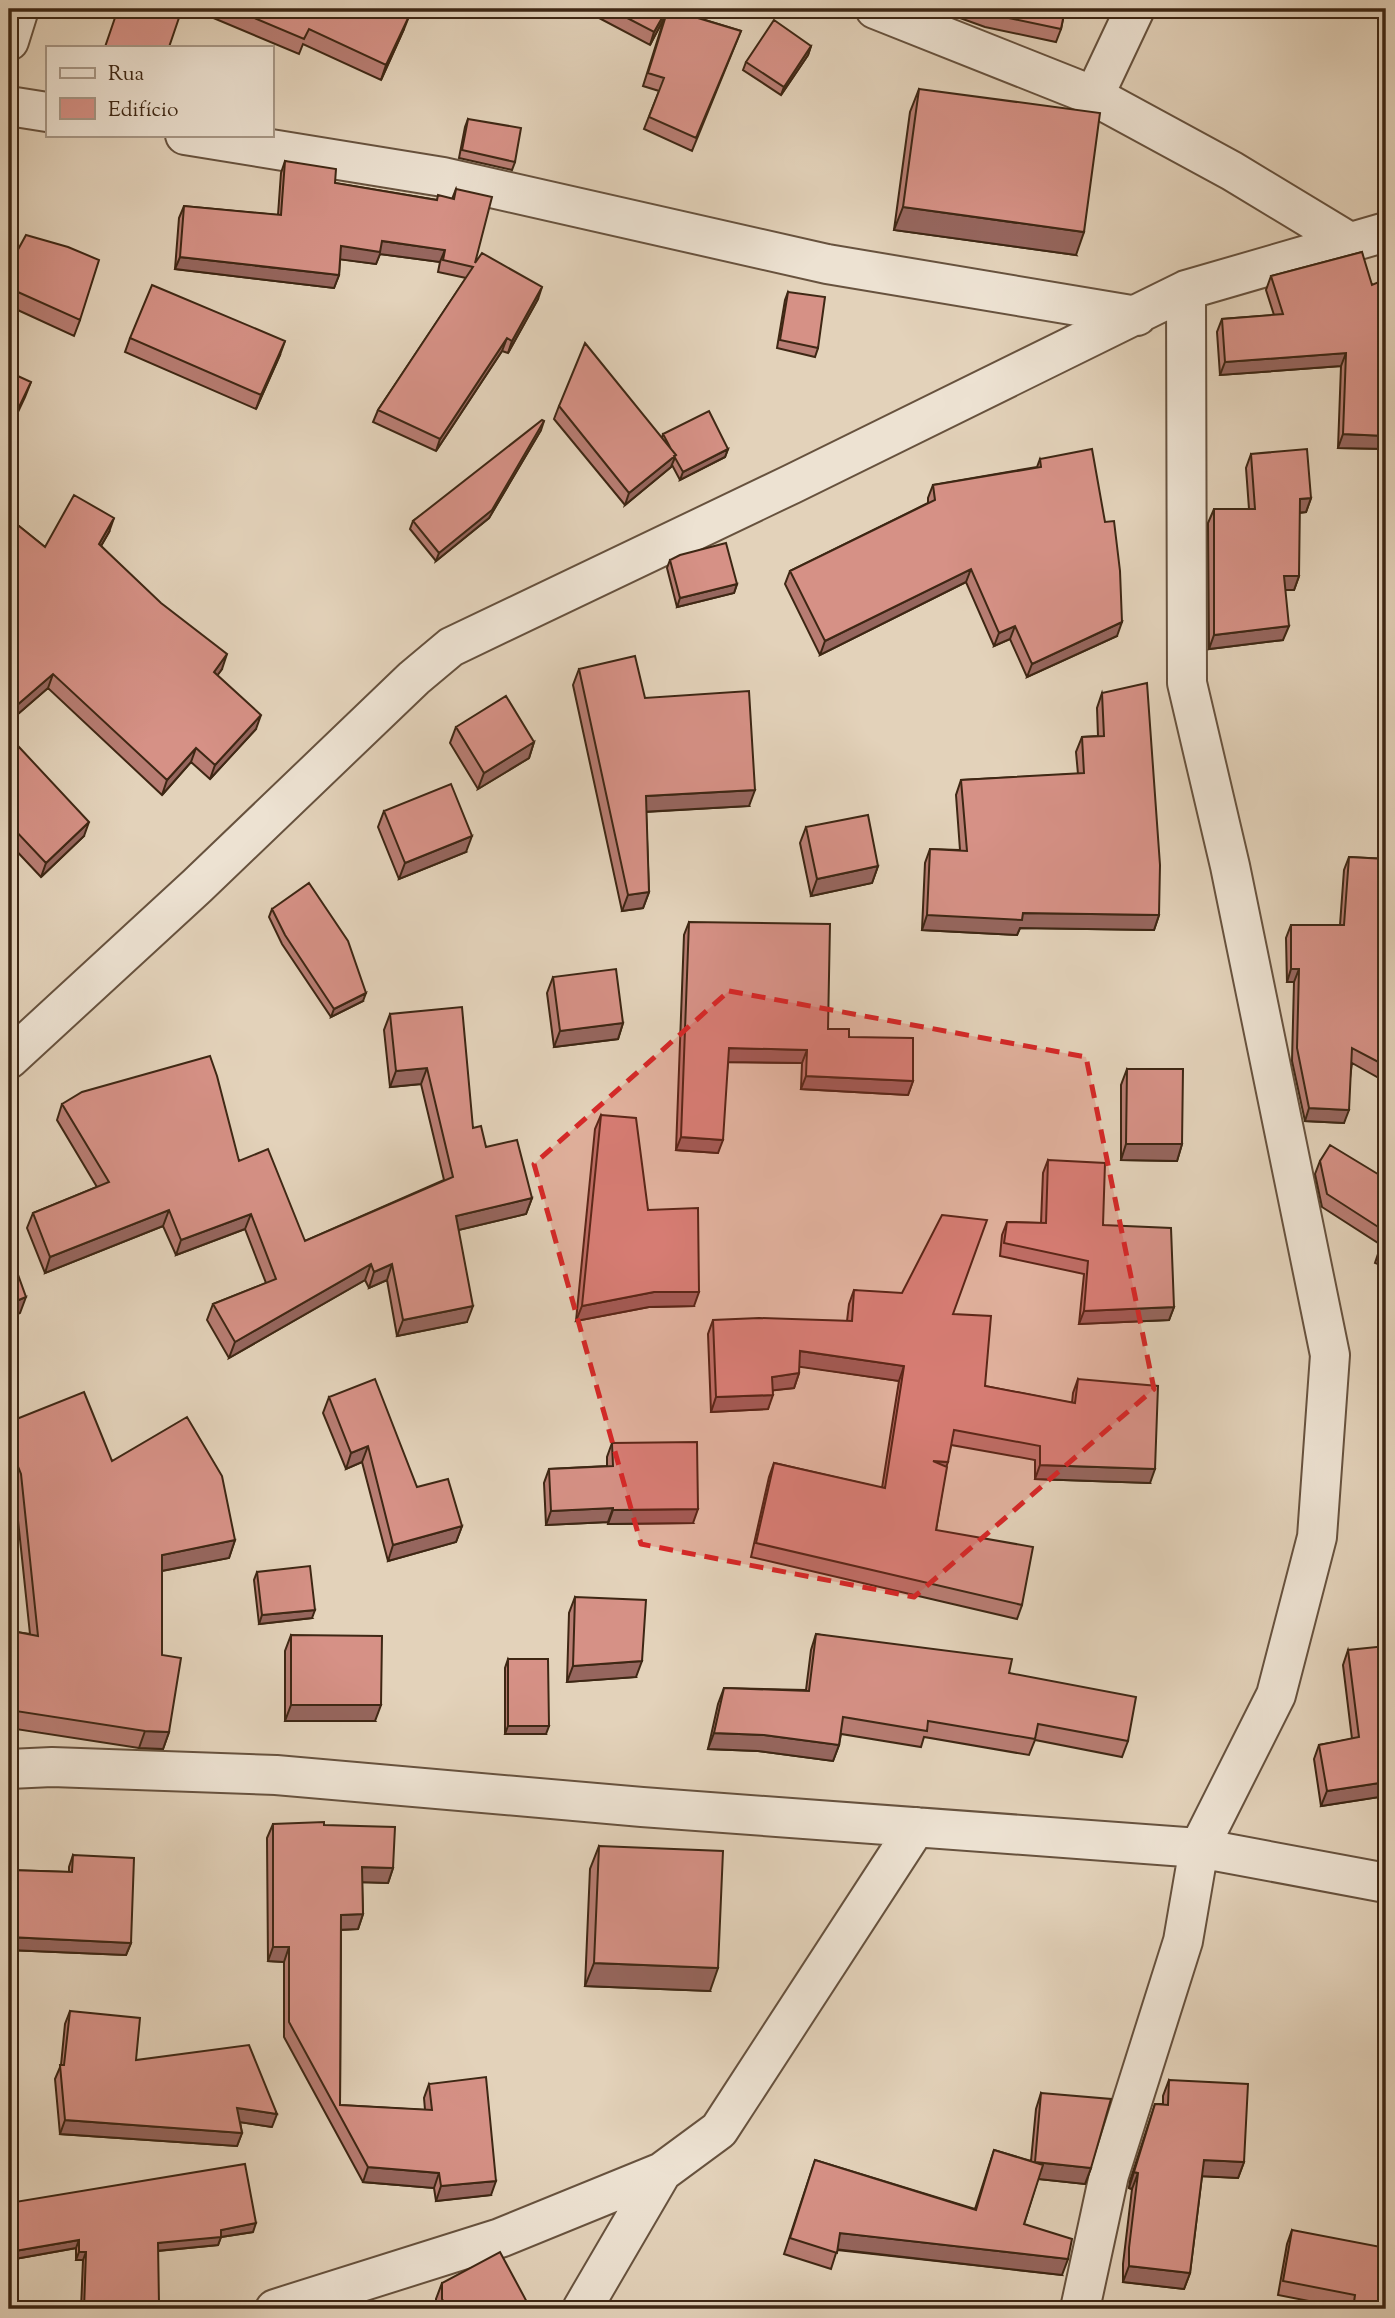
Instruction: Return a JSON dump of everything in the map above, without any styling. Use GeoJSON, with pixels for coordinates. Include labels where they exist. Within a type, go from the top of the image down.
{"type":"FeatureCollection","features":[{"type":"Feature","properties":{"kind":"street"},"geometry":{"type":"LineString","coordinates":[[9,41],[19,9]]}},
{"type":"Feature","properties":{"kind":"street"},"geometry":{"type":"LineString","coordinates":[[875,9],[1094,96],[1232,171],[1368,237]]}},
{"type":"Feature","properties":{"kind":"street"},"geometry":{"type":"LineString","coordinates":[[1094,96],[1135,9]]}},
{"type":"Feature","properties":{"kind":"street"},"geometry":{"type":"LineString","coordinates":[[9,106],[46,112]]}},
{"type":"Feature","properties":{"kind":"street"},"geometry":{"type":"LineString","coordinates":[[191,136],[443,177],[827,264],[1137,316]]}},
{"type":"Feature","properties":{"kind":"street"},"geometry":{"type":"LineString","coordinates":[[9,1059],[207,877],[414,678],[450,647],[780,490],[1186,290],[1368,237]]}},
{"type":"Feature","properties":{"kind":"street"},"geometry":{"type":"LineString","coordinates":[[1080,2309],[1109,2175],[1183,1941],[1199,1848],[1276,1695],[1317,1537],[1331,1355],[1230,866],[1187,683],[1186,290]]}},
{"type":"Feature","properties":{"kind":"street"},"geometry":{"type":"LineString","coordinates":[[9,1769],[52,1766],[276,1775],[642,1807],[1199,1848],[1386,1883]]}},
{"type":"Feature","properties":{"kind":"street"},"geometry":{"type":"LineString","coordinates":[[275,2309],[500,2238],[662,2172],[719,2130],[916,1827]]}},
{"type":"Feature","properties":{"kind":"street"},"geometry":{"type":"LineString","coordinates":[[582,2309],[662,2172]]}},
{"type":"Feature","properties":{"kind":"highlighted area"},"geometry":{"type":"Polygon","coordinates":[[[729,991],[1086,1057],[1154,1389],[914,1597],[641,1544],[534,1164],[729,991]]]}},
{"type":"Feature","properties":{"kind":"building"},"geometry":{"type":"Polygon","coordinates":[[[118,9],[182,9],[169,46],[105,46],[118,9]]]}},
{"type":"Feature","properties":{"kind":"building"},"geometry":{"type":"Polygon","coordinates":[[[233,9],[397,9],[410,14],[386,65],[309,29],[304,39],[233,9]]]}},
{"type":"Feature","properties":{"kind":"building"},"geometry":{"type":"Polygon","coordinates":[[[610,9],[667,9],[654,32],[610,9]]]}},
{"type":"Feature","properties":{"kind":"building"},"geometry":{"type":"Polygon","coordinates":[[[668,9],[741,31],[696,138],[649,117],[664,78],[648,73],[668,9]]]}},
{"type":"Feature","properties":{"kind":"building"},"geometry":{"type":"Polygon","coordinates":[[[976,9],[1065,9],[1061,29],[976,9]]]}},
{"type":"Feature","properties":{"kind":"building"},"geometry":{"type":"Polygon","coordinates":[[[774,20],[811,46],[784,87],[746,62],[774,20]]]}},
{"type":"Feature","properties":{"kind":"building"},"geometry":{"type":"Polygon","coordinates":[[[919,89],[1100,113],[1084,232],[903,207],[919,89]]]}},
{"type":"Feature","properties":{"kind":"building"},"geometry":{"type":"Polygon","coordinates":[[[468,119],[521,128],[515,162],[462,150],[468,119]]]}},
{"type":"Feature","properties":{"kind":"building"},"geometry":{"type":"Polygon","coordinates":[[[285,161],[336,169],[335,183],[437,200],[438,195],[454,199],[456,189],[492,197],[475,263],[482,253],[542,287],[512,341],[507,338],[440,439],[378,410],[473,267],[443,260],[445,250],[382,241],[380,252],[341,246],[339,275],[180,257],[184,206],[281,215],[285,161]]]}},
{"type":"Feature","properties":{"kind":"building"},"geometry":{"type":"Polygon","coordinates":[[[26,235],[68,247],[99,260],[80,320],[9,288],[9,266],[26,235]]]}},
{"type":"Feature","properties":{"kind":"building"},"geometry":{"type":"Polygon","coordinates":[[[1362,252],[1372,285],[1386,279],[1386,436],[1343,434],[1346,353],[1225,362],[1222,319],[1283,314],[1271,276],[1362,252]]]}},
{"type":"Feature","properties":{"kind":"building"},"geometry":{"type":"Polygon","coordinates":[[[152,285],[285,341],[261,395],[130,338],[152,285]]]}},
{"type":"Feature","properties":{"kind":"building"},"geometry":{"type":"Polygon","coordinates":[[[788,292],[825,297],[818,348],[780,340],[788,292]]]}},
{"type":"Feature","properties":{"kind":"building"},"geometry":{"type":"Polygon","coordinates":[[[585,343],[676,455],[629,493],[559,406],[585,343]]]}},
{"type":"Feature","properties":{"kind":"building"},"geometry":{"type":"Polygon","coordinates":[[[9,372],[31,382],[9,428],[9,372]]]}},
{"type":"Feature","properties":{"kind":"building"},"geometry":{"type":"Polygon","coordinates":[[[709,411],[728,449],[683,472],[663,434],[709,411]]]}},
{"type":"Feature","properties":{"kind":"building"},"geometry":{"type":"Polygon","coordinates":[[[544,421],[492,510],[439,553],[413,521],[544,421]]]}},
{"type":"Feature","properties":{"kind":"building"},"geometry":{"type":"Polygon","coordinates":[[[1092,449],[1105,522],[1114,521],[1122,622],[1032,664],[1015,626],[999,633],[971,569],[825,641],[790,571],[935,500],[933,485],[1041,467],[1040,459],[1092,449]]]}},
{"type":"Feature","properties":{"kind":"building"},"geometry":{"type":"Polygon","coordinates":[[[1307,449],[1311,498],[1300,499],[1299,576],[1284,576],[1289,626],[1214,635],[1214,509],[1255,509],[1251,454],[1307,449]]]}},
{"type":"Feature","properties":{"kind":"building"},"geometry":{"type":"Polygon","coordinates":[[[74,495],[114,518],[99,544],[161,603],[227,654],[214,672],[261,715],[215,765],[196,748],[167,780],[53,674],[16,706],[9,697],[9,518],[45,547],[74,495]]]}},
{"type":"Feature","properties":{"kind":"building"},"geometry":{"type":"Polygon","coordinates":[[[726,543],[737,584],[680,598],[670,560],[726,543]]]}},
{"type":"Feature","properties":{"kind":"building"},"geometry":{"type":"Polygon","coordinates":[[[635,656],[645,698],[749,691],[755,790],[646,796],[649,892],[628,895],[579,669],[635,656]]]}},
{"type":"Feature","properties":{"kind":"building"},"geometry":{"type":"Polygon","coordinates":[[[1147,683],[1160,865],[1159,915],[1023,913],[1022,920],[927,915],[930,849],[967,851],[961,780],[1084,773],[1082,737],[1104,736],[1102,693],[1147,683]]]}},
{"type":"Feature","properties":{"kind":"building"},"geometry":{"type":"Polygon","coordinates":[[[506,696],[534,742],[484,773],[456,727],[506,696]]]}},
{"type":"Feature","properties":{"kind":"building"},"geometry":{"type":"Polygon","coordinates":[[[19,747],[89,822],[46,863],[14,829],[9,833],[9,757],[19,747]]]}},
{"type":"Feature","properties":{"kind":"building"},"geometry":{"type":"Polygon","coordinates":[[[451,784],[472,836],[405,863],[384,811],[451,784]]]}},
{"type":"Feature","properties":{"kind":"building"},"geometry":{"type":"Polygon","coordinates":[[[868,815],[878,866],[817,879],[806,827],[868,815]]]}},
{"type":"Feature","properties":{"kind":"building"},"geometry":{"type":"Polygon","coordinates":[[[1349,857],[1386,859],[1386,1066],[1352,1048],[1349,1110],[1309,1108],[1297,1048],[1299,969],[1291,969],[1291,925],[1344,925],[1349,857]]]}},
{"type":"Feature","properties":{"kind":"building"},"geometry":{"type":"Polygon","coordinates":[[[309,883],[348,941],[366,993],[334,1009],[285,935],[272,909],[309,883]]]}},
{"type":"Feature","properties":{"kind":"building"},"geometry":{"type":"Polygon","coordinates":[[[689,922],[830,924],[828,1029],[849,1029],[849,1037],[913,1038],[913,1081],[806,1076],[807,1050],[729,1048],[723,1140],[681,1137],[689,922]]]}},
{"type":"Feature","properties":{"kind":"building"},"geometry":{"type":"Polygon","coordinates":[[[616,969],[623,1023],[560,1031],[553,977],[616,969]]]}},
{"type":"Feature","properties":{"kind":"building"},"geometry":{"type":"Polygon","coordinates":[[[462,1007],[473,1128],[481,1126],[486,1147],[517,1140],[532,1198],[456,1216],[473,1306],[403,1320],[392,1264],[374,1272],[371,1264],[235,1342],[213,1304],[276,1279],[251,1214],[181,1240],[169,1210],[50,1257],[33,1213],[109,1182],[62,1104],[82,1092],[210,1056],[239,1161],[268,1149],[305,1241],[453,1177],[427,1068],[396,1071],[390,1014],[462,1007]]]}},
{"type":"Feature","properties":{"kind":"building"},"geometry":{"type":"Polygon","coordinates":[[[1127,1069],[1183,1069],[1182,1144],[1126,1144],[1127,1069]]]}},
{"type":"Feature","properties":{"kind":"building"},"geometry":{"type":"Polygon","coordinates":[[[601,1115],[636,1118],[648,1210],[698,1208],[699,1292],[654,1292],[582,1306],[601,1115]]]}},
{"type":"Feature","properties":{"kind":"building"},"geometry":{"type":"Polygon","coordinates":[[[1330,1145],[1386,1179],[1386,1232],[1327,1194],[1320,1161],[1330,1145]]]}},
{"type":"Feature","properties":{"kind":"building"},"geometry":{"type":"Polygon","coordinates":[[[1048,1160],[1105,1163],[1103,1225],[1171,1228],[1174,1307],[1084,1311],[1088,1261],[1004,1243],[1007,1222],[1046,1223],[1048,1160]]]}},
{"type":"Feature","properties":{"kind":"building"},"geometry":{"type":"Polygon","coordinates":[[[942,1215],[987,1220],[953,1314],[991,1316],[985,1386],[1075,1403],[1078,1379],[1158,1386],[1155,1469],[1040,1465],[1040,1446],[954,1430],[948,1462],[933,1461],[947,1467],[936,1530],[1033,1547],[1022,1605],[756,1543],[774,1463],[885,1488],[904,1366],[800,1351],[799,1373],[772,1377],[773,1395],[716,1397],[713,1320],[759,1318],[852,1321],[854,1290],[902,1293],[942,1215]]]}},
{"type":"Feature","properties":{"kind":"building"},"geometry":{"type":"Polygon","coordinates":[[[1386,1233],[1386,1252],[1379,1250],[1386,1233]]]}},
{"type":"Feature","properties":{"kind":"building"},"geometry":{"type":"Polygon","coordinates":[[[12,1258],[26,1297],[9,1304],[9,1259],[12,1258]]]}},
{"type":"Feature","properties":{"kind":"building"},"geometry":{"type":"Polygon","coordinates":[[[375,1379],[417,1487],[448,1479],[462,1526],[393,1545],[368,1446],[351,1453],[329,1397],[375,1379]]]}},
{"type":"Feature","properties":{"kind":"building"},"geometry":{"type":"Polygon","coordinates":[[[84,1392],[112,1461],[187,1417],[222,1476],[235,1540],[162,1555],[162,1655],[181,1658],[169,1732],[145,1731],[9,1710],[9,1684],[17,1632],[38,1636],[21,1474],[9,1444],[9,1422],[84,1392]]]}},
{"type":"Feature","properties":{"kind":"building"},"geometry":{"type":"Polygon","coordinates":[[[697,1442],[698,1509],[613,1508],[551,1511],[549,1469],[613,1466],[612,1443],[697,1442]]]}},
{"type":"Feature","properties":{"kind":"building"},"geometry":{"type":"Polygon","coordinates":[[[310,1566],[315,1610],[262,1615],[257,1572],[310,1566]]]}},
{"type":"Feature","properties":{"kind":"building"},"geometry":{"type":"Polygon","coordinates":[[[575,1597],[646,1600],[642,1661],[573,1666],[575,1597]]]}},
{"type":"Feature","properties":{"kind":"building"},"geometry":{"type":"Polygon","coordinates":[[[816,1634],[1012,1659],[1009,1673],[1136,1697],[1128,1741],[1038,1724],[1035,1739],[928,1721],[927,1731],[843,1717],[839,1745],[764,1735],[714,1733],[724,1688],[809,1691],[816,1634]]]}},
{"type":"Feature","properties":{"kind":"building"},"geometry":{"type":"Polygon","coordinates":[[[291,1635],[382,1636],[381,1705],[291,1705],[291,1635]]]}},
{"type":"Feature","properties":{"kind":"building"},"geometry":{"type":"Polygon","coordinates":[[[1386,1646],[1386,1782],[1327,1791],[1319,1745],[1359,1737],[1348,1650],[1386,1646]]]}},
{"type":"Feature","properties":{"kind":"building"},"geometry":{"type":"Polygon","coordinates":[[[508,1659],[548,1659],[549,1726],[508,1726],[508,1659]]]}},
{"type":"Feature","properties":{"kind":"building"},"geometry":{"type":"Polygon","coordinates":[[[324,1822],[324,1825],[395,1827],[393,1868],[362,1867],[363,1914],[341,1915],[340,2105],[432,2110],[429,2084],[486,2077],[496,2181],[441,2186],[439,2173],[368,2167],[289,2022],[289,1947],[273,1947],[273,1824],[324,1822]]]}},
{"type":"Feature","properties":{"kind":"building"},"geometry":{"type":"Polygon","coordinates":[[[599,1846],[723,1851],[718,1968],[594,1963],[599,1846]]]}},
{"type":"Feature","properties":{"kind":"building"},"geometry":{"type":"Polygon","coordinates":[[[73,1855],[134,1858],[131,1943],[9,1937],[9,1870],[72,1872],[73,1855]]]}},
{"type":"Feature","properties":{"kind":"building"},"geometry":{"type":"Polygon","coordinates":[[[70,2011],[140,2018],[136,2060],[249,2045],[277,2114],[237,2108],[242,2133],[65,2120],[60,2065],[64,2065],[70,2011]]]}},
{"type":"Feature","properties":{"kind":"building"},"geometry":{"type":"Polygon","coordinates":[[[1169,2080],[1248,2084],[1244,2162],[1204,2160],[1190,2273],[1129,2266],[1138,2173],[1134,2172],[1155,2104],[1168,2105],[1169,2080]]]}},
{"type":"Feature","properties":{"kind":"building"},"geometry":{"type":"Polygon","coordinates":[[[1041,2093],[1111,2099],[1091,2168],[1035,2162],[1041,2093]]]}},
{"type":"Feature","properties":{"kind":"building"},"geometry":{"type":"Polygon","coordinates":[[[994,2150],[1043,2165],[1024,2224],[1072,2239],[1068,2259],[840,2233],[837,2253],[790,2238],[815,2160],[976,2210],[994,2150]]]}},
{"type":"Feature","properties":{"kind":"building"},"geometry":{"type":"Polygon","coordinates":[[[245,2164],[256,2223],[221,2230],[221,2237],[158,2243],[159,2304],[133,2305],[132,2309],[84,2309],[86,2252],[79,2252],[79,2240],[9,2252],[9,2203],[245,2164]]]}},
{"type":"Feature","properties":{"kind":"building"},"geometry":{"type":"Polygon","coordinates":[[[1292,2230],[1386,2248],[1386,2309],[1353,2309],[1355,2295],[1283,2281],[1292,2230]]]}},
{"type":"Feature","properties":{"kind":"building"},"geometry":{"type":"Polygon","coordinates":[[[500,2252],[528,2304],[519,2309],[448,2309],[442,2299],[442,2283],[500,2252]]]}}]}
